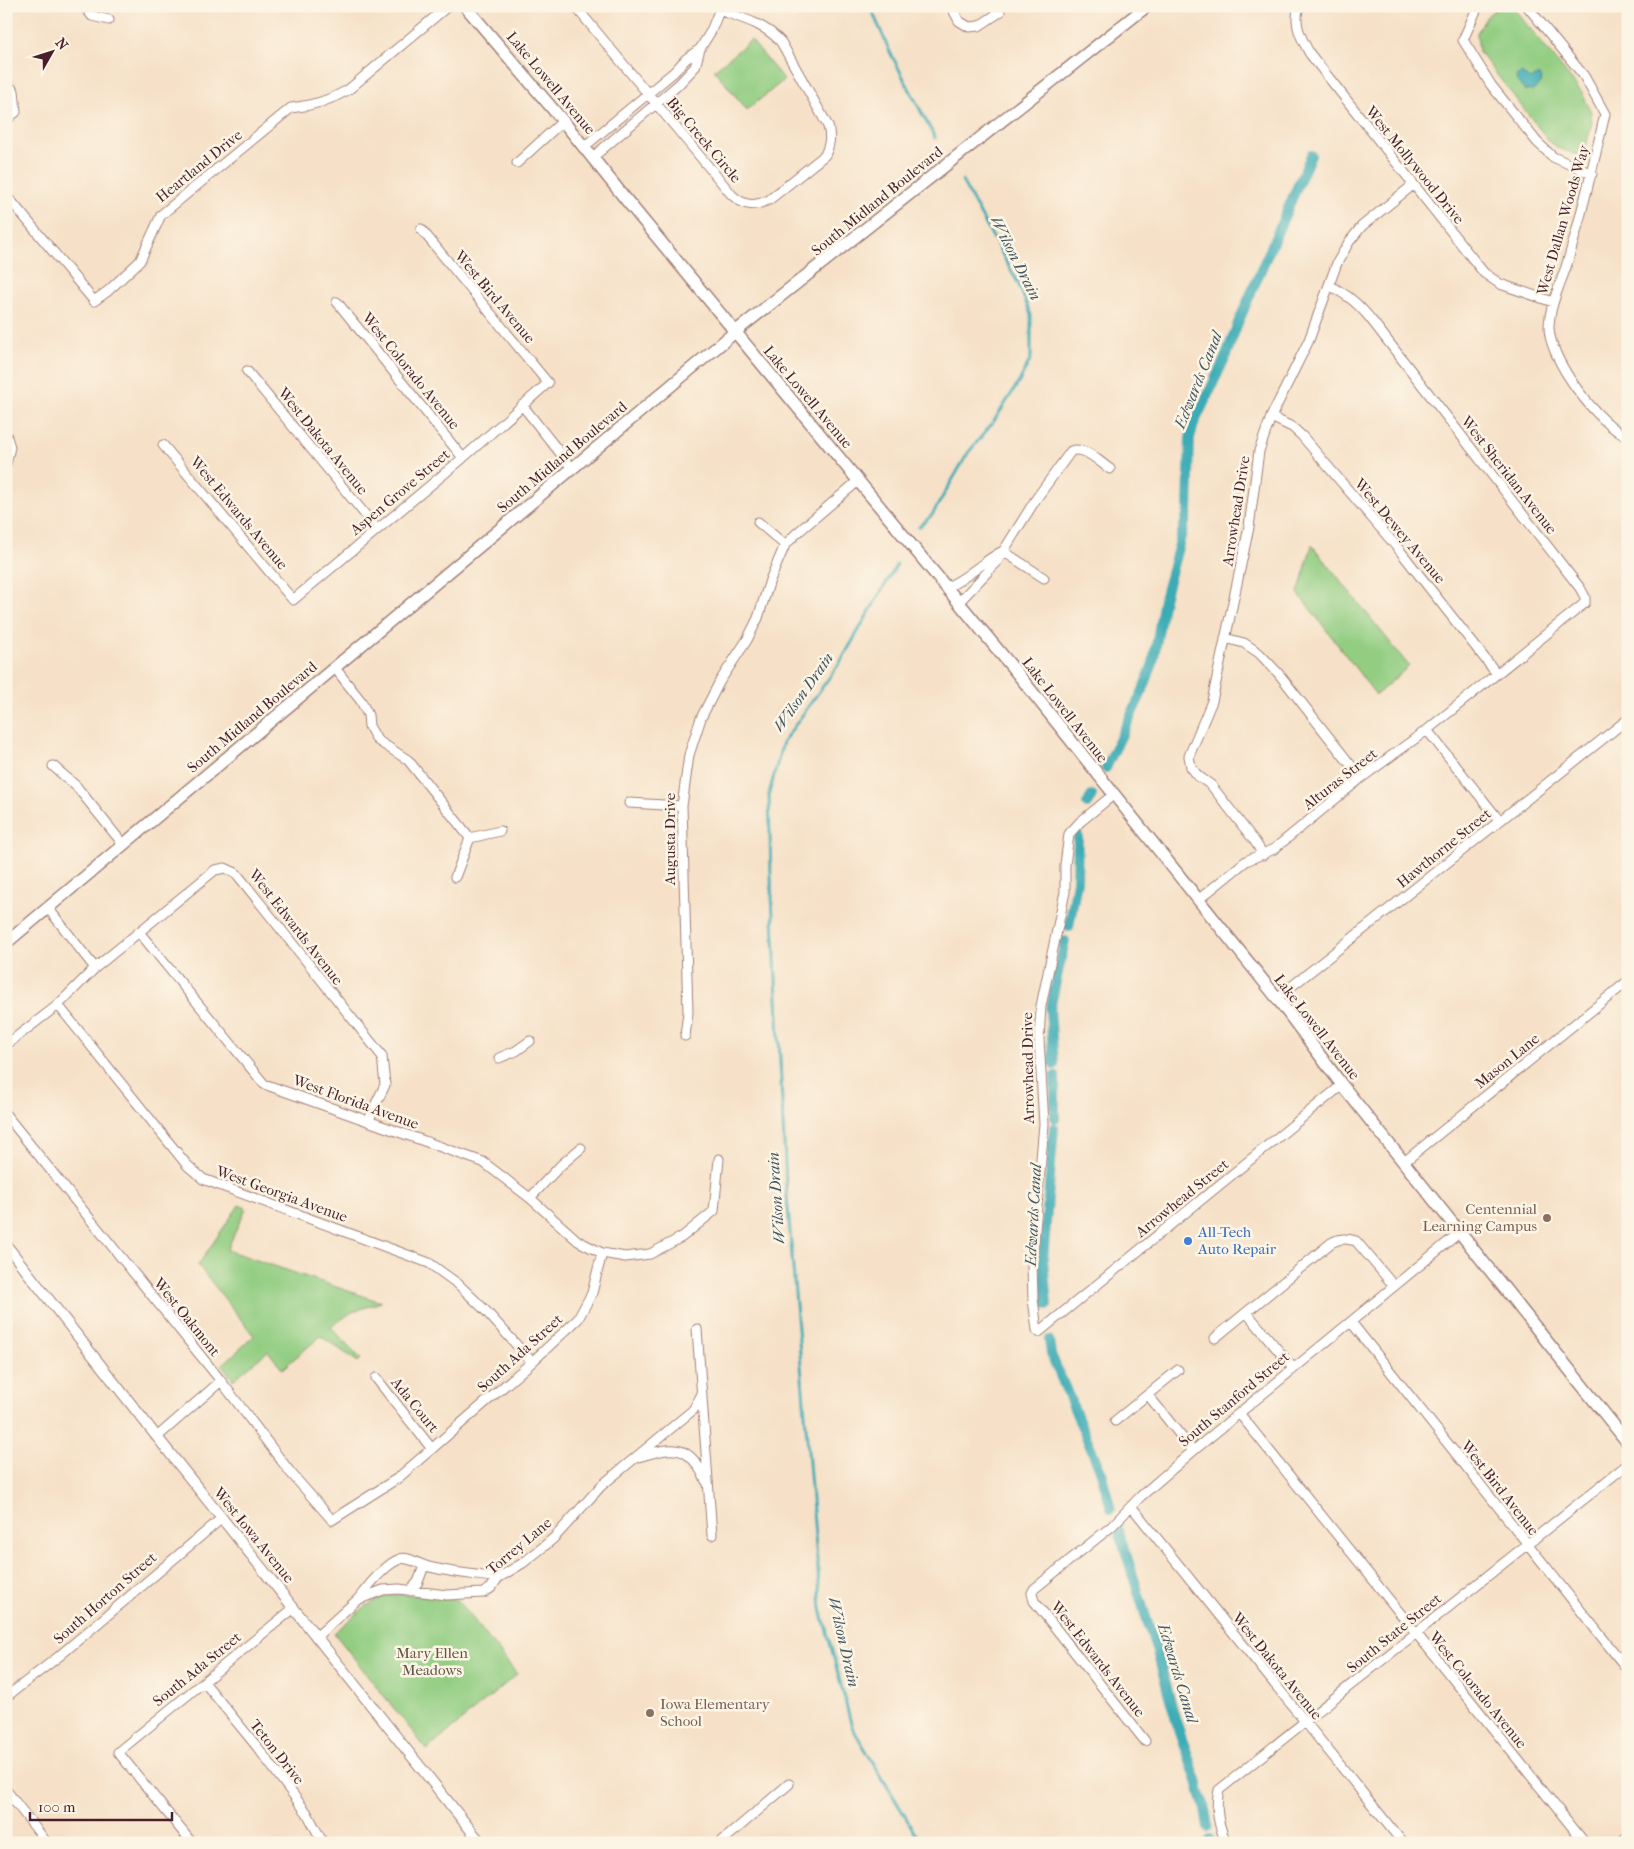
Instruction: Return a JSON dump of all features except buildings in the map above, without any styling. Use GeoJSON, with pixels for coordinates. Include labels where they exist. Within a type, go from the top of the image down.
{"type":"FeatureCollection","features":[{"type":"Feature","properties":{"kind":"main road","name":"Lake Lowell Avenue"},"geometry":{"type":"LineString","coordinates":[[465,6],[585,146],[735,332],[947,587],[1277,998],[1342,1085],[1628,1443]]}},
{"type":"Feature","properties":{"kind":"main road","name":"South Midland Boulevard"},"geometry":{"type":"LineString","coordinates":[[6,943],[735,332],[1148,6]]}},
{"type":"Feature","properties":{"kind":"street"},"geometry":{"type":"LineString","coordinates":[[84,6],[92,16],[109,20]]}},
{"type":"Feature","properties":{"kind":"street","name":"Heartland Drive"},"geometry":{"type":"LineString","coordinates":[[12,202],[94,300],[108,291],[140,261],[160,215],[291,108],[313,106],[348,90],[448,6]]}},
{"type":"Feature","properties":{"kind":"street","name":"Big Creek Circle"},"geometry":{"type":"LineString","coordinates":[[575,6],[732,195],[741,203],[751,205],[769,200],[825,155],[830,145],[831,136],[828,126],[781,42],[763,26],[720,8]]}},
{"type":"Feature","properties":{"kind":"street"},"geometry":{"type":"LineString","coordinates":[[951,6],[960,21],[969,27],[979,26],[1000,12]]}},
{"type":"Feature","properties":{"kind":"street","name":"West Mollywood Drive"},"geometry":{"type":"LineString","coordinates":[[1300,6],[1296,15],[1298,32],[1310,54],[1484,273],[1500,284],[1554,302]]}},
{"type":"Feature","properties":{"kind":"street"},"geometry":{"type":"LineString","coordinates":[[1478,6],[1463,40],[1491,85],[1537,142],[1554,157],[1592,174]]}},
{"type":"Feature","properties":{"kind":"street","name":"West Dallan Woods Way"},"geometry":{"type":"LineString","coordinates":[[1527,6],[1584,76],[1605,114],[1592,174],[1567,266],[1554,302],[1549,327],[1552,348],[1564,370],[1581,394],[1618,433],[1628,437]]}},
{"type":"Feature","properties":{"kind":"street"},"geometry":{"type":"LineString","coordinates":[[593,157],[695,67],[700,49],[711,31],[720,8]]}},
{"type":"Feature","properties":{"kind":"street"},"geometry":{"type":"LineString","coordinates":[[585,146],[700,49]]}},
{"type":"Feature","properties":{"kind":"street"},"geometry":{"type":"LineString","coordinates":[[6,82],[14,91],[16,112],[6,120]]}},
{"type":"Feature","properties":{"kind":"street"},"geometry":{"type":"LineString","coordinates":[[517,163],[524,159],[564,121]]}},
{"type":"Feature","properties":{"kind":"street","name":"Arrowhead Drive"},"geometry":{"type":"LineString","coordinates":[[1263,855],[1256,843],[1211,785],[1198,776],[1191,767],[1190,756],[1212,701],[1249,527],[1259,451],[1271,417],[1309,340],[1337,263],[1349,242],[1362,226],[1413,185]]}},
{"type":"Feature","properties":{"kind":"street","name":"West Bird Avenue"},"geometry":{"type":"LineString","coordinates":[[421,229],[548,382]]}},
{"type":"Feature","properties":{"kind":"street","name":"West Sheridan Avenue"},"geometry":{"type":"LineString","coordinates":[[1329,285],[1348,295],[1360,305],[1580,588],[1585,597],[1584,604],[1497,674]]}},
{"type":"Feature","properties":{"kind":"street","name":"West Colorado Avenue"},"geometry":{"type":"LineString","coordinates":[[337,302],[463,458]]}},
{"type":"Feature","properties":{"kind":"street","name":"West Dakota Avenue"},"geometry":{"type":"LineString","coordinates":[[248,371],[377,529]]}},
{"type":"Feature","properties":{"kind":"street","name":"Aspen Grove Street"},"geometry":{"type":"LineString","coordinates":[[293,600],[463,458],[548,382]]}},
{"type":"Feature","properties":{"kind":"street"},"geometry":{"type":"LineString","coordinates":[[522,405],[552,440],[572,468]]}},
{"type":"Feature","properties":{"kind":"street","name":"West Dewey Avenue"},"geometry":{"type":"LineString","coordinates":[[1271,417],[1292,427],[1302,436],[1401,552],[1497,674]]}},
{"type":"Feature","properties":{"kind":"street"},"geometry":{"type":"LineString","coordinates":[[6,434],[10,447],[6,464]]}},
{"type":"Feature","properties":{"kind":"street","name":"West Edwards Avenue"},"geometry":{"type":"LineString","coordinates":[[163,445],[293,600]]}},
{"type":"Feature","properties":{"kind":"street"},"geometry":{"type":"LineString","coordinates":[[959,602],[996,563],[1036,498],[1071,451],[1076,449],[1085,451],[1110,469]]}},
{"type":"Feature","properties":{"kind":"street","name":"Augusta Drive"},"geometry":{"type":"LineString","coordinates":[[685,1036],[688,1013],[682,806],[689,754],[700,718],[720,681],[747,640],[758,618],[770,580],[785,545],[858,481]]}},
{"type":"Feature","properties":{"kind":"street"},"geometry":{"type":"LineString","coordinates":[[758,522],[785,545]]}},
{"type":"Feature","properties":{"kind":"street"},"geometry":{"type":"LineString","coordinates":[[947,587],[966,577],[1003,551]]}},
{"type":"Feature","properties":{"kind":"street"},"geometry":{"type":"LineString","coordinates":[[1003,551],[1044,578]]}},
{"type":"Feature","properties":{"kind":"street"},"geometry":{"type":"LineString","coordinates":[[1225,638],[1244,643],[1259,653],[1279,674],[1360,778]]}},
{"type":"Feature","properties":{"kind":"street"},"geometry":{"type":"LineString","coordinates":[[335,668],[362,701],[368,715],[369,726],[377,740],[408,760],[470,838]]}},
{"type":"Feature","properties":{"kind":"street","name":"Alturas Street"},"geometry":{"type":"LineString","coordinates":[[1198,900],[1246,861],[1274,849],[1360,778],[1427,730],[1497,674]]}},
{"type":"Feature","properties":{"kind":"street","name":"Hawthorne Street"},"geometry":{"type":"LineString","coordinates":[[1277,998],[1628,719]]}},
{"type":"Feature","properties":{"kind":"street"},"geometry":{"type":"LineString","coordinates":[[1427,730],[1499,820]]}},
{"type":"Feature","properties":{"kind":"street"},"geometry":{"type":"LineString","coordinates":[[53,766],[76,786],[123,844]]}},
{"type":"Feature","properties":{"kind":"street","name":"Arrowhead Drive"},"geometry":{"type":"LineString","coordinates":[[1039,1332],[1037,1330],[1033,1299],[1032,1264],[1044,1124],[1039,1040],[1041,1006],[1065,892],[1065,865],[1069,834],[1080,822],[1113,795]]}},
{"type":"Feature","properties":{"kind":"street"},"geometry":{"type":"LineString","coordinates":[[629,803],[682,806]]}},
{"type":"Feature","properties":{"kind":"street"},"geometry":{"type":"LineString","coordinates":[[470,838],[500,831]]}},
{"type":"Feature","properties":{"kind":"street"},"geometry":{"type":"LineString","coordinates":[[456,877],[470,838]]}},
{"type":"Feature","properties":{"kind":"street","name":"West Edwards Avenue"},"geometry":{"type":"LineString","coordinates":[[6,1045],[58,1005],[95,968],[215,870],[225,868],[236,872],[382,1056],[385,1086],[369,1122]]}},
{"type":"Feature","properties":{"kind":"street"},"geometry":{"type":"LineString","coordinates":[[48,908],[95,968]]}},
{"type":"Feature","properties":{"kind":"street","name":"West Florida Avenue"},"geometry":{"type":"LineString","coordinates":[[139,932],[264,1084],[483,1162],[530,1198],[578,1241],[602,1254]]}},
{"type":"Feature","properties":{"kind":"street","name":"Mason Lane"},"geometry":{"type":"LineString","coordinates":[[1404,1162],[1628,981]]}},
{"type":"Feature","properties":{"kind":"street","name":"West Georgia Avenue"},"geometry":{"type":"LineString","coordinates":[[58,1005],[187,1165],[203,1179],[429,1263],[458,1284],[485,1310],[532,1362]]}},
{"type":"Feature","properties":{"kind":"street"},"geometry":{"type":"LineString","coordinates":[[499,1058],[516,1051],[530,1042]]}},
{"type":"Feature","properties":{"kind":"street","name":"Arrowhead Street"},"geometry":{"type":"LineString","coordinates":[[1039,1332],[1342,1085]]}},
{"type":"Feature","properties":{"kind":"street","name":"West Oakmont"},"geometry":{"type":"LineString","coordinates":[[6,1115],[221,1381],[290,1472],[332,1520],[350,1509]]}},
{"type":"Feature","properties":{"kind":"street"},"geometry":{"type":"LineString","coordinates":[[530,1198],[560,1166],[581,1148]]}},
{"type":"Feature","properties":{"kind":"street"},"geometry":{"type":"LineString","coordinates":[[602,1254],[625,1257],[650,1254],[682,1237],[714,1211],[719,1159]]}},
{"type":"Feature","properties":{"kind":"street","name":"South Stanford Street"},"geometry":{"type":"LineString","coordinates":[[1032,1593],[1034,1589],[1112,1526],[1131,1506],[1193,1451],[1459,1232]]}},
{"type":"Feature","properties":{"kind":"street"},"geometry":{"type":"LineString","coordinates":[[1215,1338],[1339,1238],[1348,1238],[1356,1241],[1394,1286]]}},
{"type":"Feature","properties":{"kind":"street","name":"West Iowa Avenue"},"geometry":{"type":"LineString","coordinates":[[6,1245],[156,1437],[481,1843]]}},
{"type":"Feature","properties":{"kind":"street","name":"South Ada Street"},"geometry":{"type":"LineString","coordinates":[[350,1509],[398,1478],[532,1362],[578,1319],[592,1293],[602,1254]]}},
{"type":"Feature","properties":{"kind":"street"},"geometry":{"type":"LineString","coordinates":[[1247,1313],[1293,1368]]}},
{"type":"Feature","properties":{"kind":"street","name":"West Bird Avenue"},"geometry":{"type":"LineString","coordinates":[[1351,1322],[1628,1670]]}},
{"type":"Feature","properties":{"kind":"street"},"geometry":{"type":"LineString","coordinates":[[698,1329],[712,1535]]}},
{"type":"Feature","properties":{"kind":"street"},"geometry":{"type":"LineString","coordinates":[[1115,1421],[1178,1370]]}},
{"type":"Feature","properties":{"kind":"street","name":"Ada Court"},"geometry":{"type":"LineString","coordinates":[[376,1378],[432,1449]]}},
{"type":"Feature","properties":{"kind":"street"},"geometry":{"type":"LineString","coordinates":[[156,1437],[221,1381]]}},
{"type":"Feature","properties":{"kind":"street","name":"Torrey Lane"},"geometry":{"type":"LineString","coordinates":[[316,1637],[357,1600],[383,1590],[399,1589],[447,1594],[483,1593],[491,1588],[498,1578],[523,1563],[555,1537],[601,1486],[693,1410],[702,1394]]}},
{"type":"Feature","properties":{"kind":"street"},"geometry":{"type":"LineString","coordinates":[[1148,1395],[1193,1451]]}},
{"type":"Feature","properties":{"kind":"street","name":"West Colorado Avenue"},"geometry":{"type":"LineString","coordinates":[[1239,1413],[1584,1843]]}},
{"type":"Feature","properties":{"kind":"street"},"geometry":{"type":"LineString","coordinates":[[634,1458],[667,1449],[680,1450],[689,1454],[700,1467],[709,1488]]}},
{"type":"Feature","properties":{"kind":"street","name":"South State Street"},"geometry":{"type":"LineString","coordinates":[[1226,1842],[1220,1826],[1216,1803],[1219,1790],[1628,1464]]}},
{"type":"Feature","properties":{"kind":"street","name":"West Dakota Avenue"},"geometry":{"type":"LineString","coordinates":[[1131,1506],[1403,1843]]}},
{"type":"Feature","properties":{"kind":"street","name":"South Horton Street"},"geometry":{"type":"LineString","coordinates":[[6,1697],[58,1657],[222,1518]]}},
{"type":"Feature","properties":{"kind":"street"},"geometry":{"type":"LineString","coordinates":[[357,1600],[377,1578],[399,1559],[404,1558],[424,1566],[464,1575],[498,1578]]}},
{"type":"Feature","properties":{"kind":"street"},"geometry":{"type":"LineString","coordinates":[[410,1591],[418,1582],[424,1566]]}},
{"type":"Feature","properties":{"kind":"street","name":"West Edwards Avenue"},"geometry":{"type":"LineString","coordinates":[[1032,1593],[1034,1601],[1145,1741]]}},
{"type":"Feature","properties":{"kind":"street","name":"South Ada Street"},"geometry":{"type":"LineString","coordinates":[[192,1843],[118,1752],[294,1608]]}},
{"type":"Feature","properties":{"kind":"street","name":"Teton Drive"},"geometry":{"type":"LineString","coordinates":[[204,1682],[258,1748],[307,1813],[322,1843]]}},
{"type":"Feature","properties":{"kind":"street"},"geometry":{"type":"LineString","coordinates":[[720,1843],[789,1784]]}},
{"type":"Feature","properties":{"kind":"street"},"geometry":{"type":"LineString","coordinates":[[6,1790],[47,1843]]}},
{"type":"Feature","properties":{"kind":"street"},"geometry":{"type":"LineString","coordinates":[[1620,1843],[1628,1836]]}},
{"type":"Feature","properties":{"kind":"green space"},"geometry":{"type":"Polygon","coordinates":[[[1499,6],[1512,6],[1582,93],[1591,112],[1592,122],[1585,150],[1581,154],[1577,155],[1558,148],[1549,141],[1479,52],[1477,33],[1487,16],[1499,6]]]}},
{"type":"Feature","properties":{"kind":"green space"},"geometry":{"type":"Polygon","coordinates":[[[751,40],[784,80],[747,110],[714,70],[751,40]]]}},
{"type":"Feature","properties":{"kind":"green space"},"geometry":{"type":"Polygon","coordinates":[[[1312,545],[1409,666],[1376,695],[1298,593],[1312,545]]]}},
{"type":"Feature","properties":{"kind":"green space"},"geometry":{"type":"Polygon","coordinates":[[[239,1205],[246,1208],[227,1250],[381,1302],[352,1312],[331,1327],[361,1359],[358,1362],[321,1336],[282,1369],[268,1351],[233,1380],[222,1365],[254,1336],[198,1265],[239,1205]]]}},
{"type":"Feature","properties":{"kind":"green space","name":"Mary Ellen Meadows"},"geometry":{"type":"Polygon","coordinates":[[[400,1594],[458,1600],[517,1674],[427,1750],[334,1633],[372,1603],[390,1595],[400,1594]]]}},
{"type":"Feature","properties":{"kind":"water"},"geometry":{"type":"Polygon","coordinates":[[[1521,73],[1530,79],[1539,75],[1542,79],[1541,83],[1533,91],[1525,90],[1516,80],[1517,75],[1521,73]]]}},
{"type":"Feature","properties":{"kind":"waterway","name":"Wilson Drain"},"geometry":{"type":"LineString","coordinates":[[870,6],[890,52],[935,138]]}},
{"type":"Feature","properties":{"kind":"waterway","name":"Edwards Canal"},"geometry":{"type":"LineString","coordinates":[[1106,768],[1143,690],[1153,663],[1164,599],[1188,511],[1190,438],[1194,424],[1225,358],[1238,323],[1311,155]]}},
{"type":"Feature","properties":{"kind":"waterway","name":"Wilson Drain"},"geometry":{"type":"LineString","coordinates":[[919,527],[932,515],[968,453],[994,421],[1019,382],[1031,358],[1031,315],[1018,283],[962,181]]}},
{"type":"Feature","properties":{"kind":"waterway","name":"Wilson Drain"},"geometry":{"type":"LineString","coordinates":[[897,564],[841,661],[783,742],[769,794],[771,876],[786,1183],[821,1609],[852,1727],[921,1843]]}},
{"type":"Feature","properties":{"kind":"waterway","name":"Edwards Canal"},"geometry":{"type":"LineString","coordinates":[[1087,804],[1092,795]]}},
{"type":"Feature","properties":{"kind":"waterway","name":"Edwards Canal"},"geometry":{"type":"LineString","coordinates":[[1069,927],[1077,881],[1078,835]]}},
{"type":"Feature","properties":{"kind":"waterway","name":"Edwards Canal"},"geometry":{"type":"LineString","coordinates":[[1054,1065],[1050,1009],[1065,941]]}},
{"type":"Feature","properties":{"kind":"waterway","name":"Edwards Canal"},"geometry":{"type":"LineString","coordinates":[[1055,1076],[1055,1118]]}},
{"type":"Feature","properties":{"kind":"waterway","name":"Edwards Canal"},"geometry":{"type":"LineString","coordinates":[[1047,1305],[1043,1259],[1054,1128]]}},
{"type":"Feature","properties":{"kind":"waterway","name":"Edwards Canal"},"geometry":{"type":"LineString","coordinates":[[1049,1340],[1051,1354],[1101,1472],[1111,1509]]}},
{"type":"Feature","properties":{"kind":"waterway","name":"Edwards Canal"},"geometry":{"type":"LineString","coordinates":[[1118,1528],[1157,1652],[1176,1721],[1197,1781],[1208,1827]]}},
{"type":"Feature","properties":{"kind":"waterway","name":"Edwards Canal"},"geometry":{"type":"LineString","coordinates":[[1210,1839],[1211,1843]]}},
{"type":"Feature","properties":{"kind":"place","name":"Centennial Learning Campus"},"geometry":{"type":"Point","coordinates":[1547,1218]}},
{"type":"Feature","properties":{"kind":"place","name":"All-Tech Auto Repair"},"geometry":{"type":"Point","coordinates":[1188,1241]}},
{"type":"Feature","properties":{"kind":"place","name":"Iowa Elementary School"},"geometry":{"type":"Point","coordinates":[650,1713]}}]}
